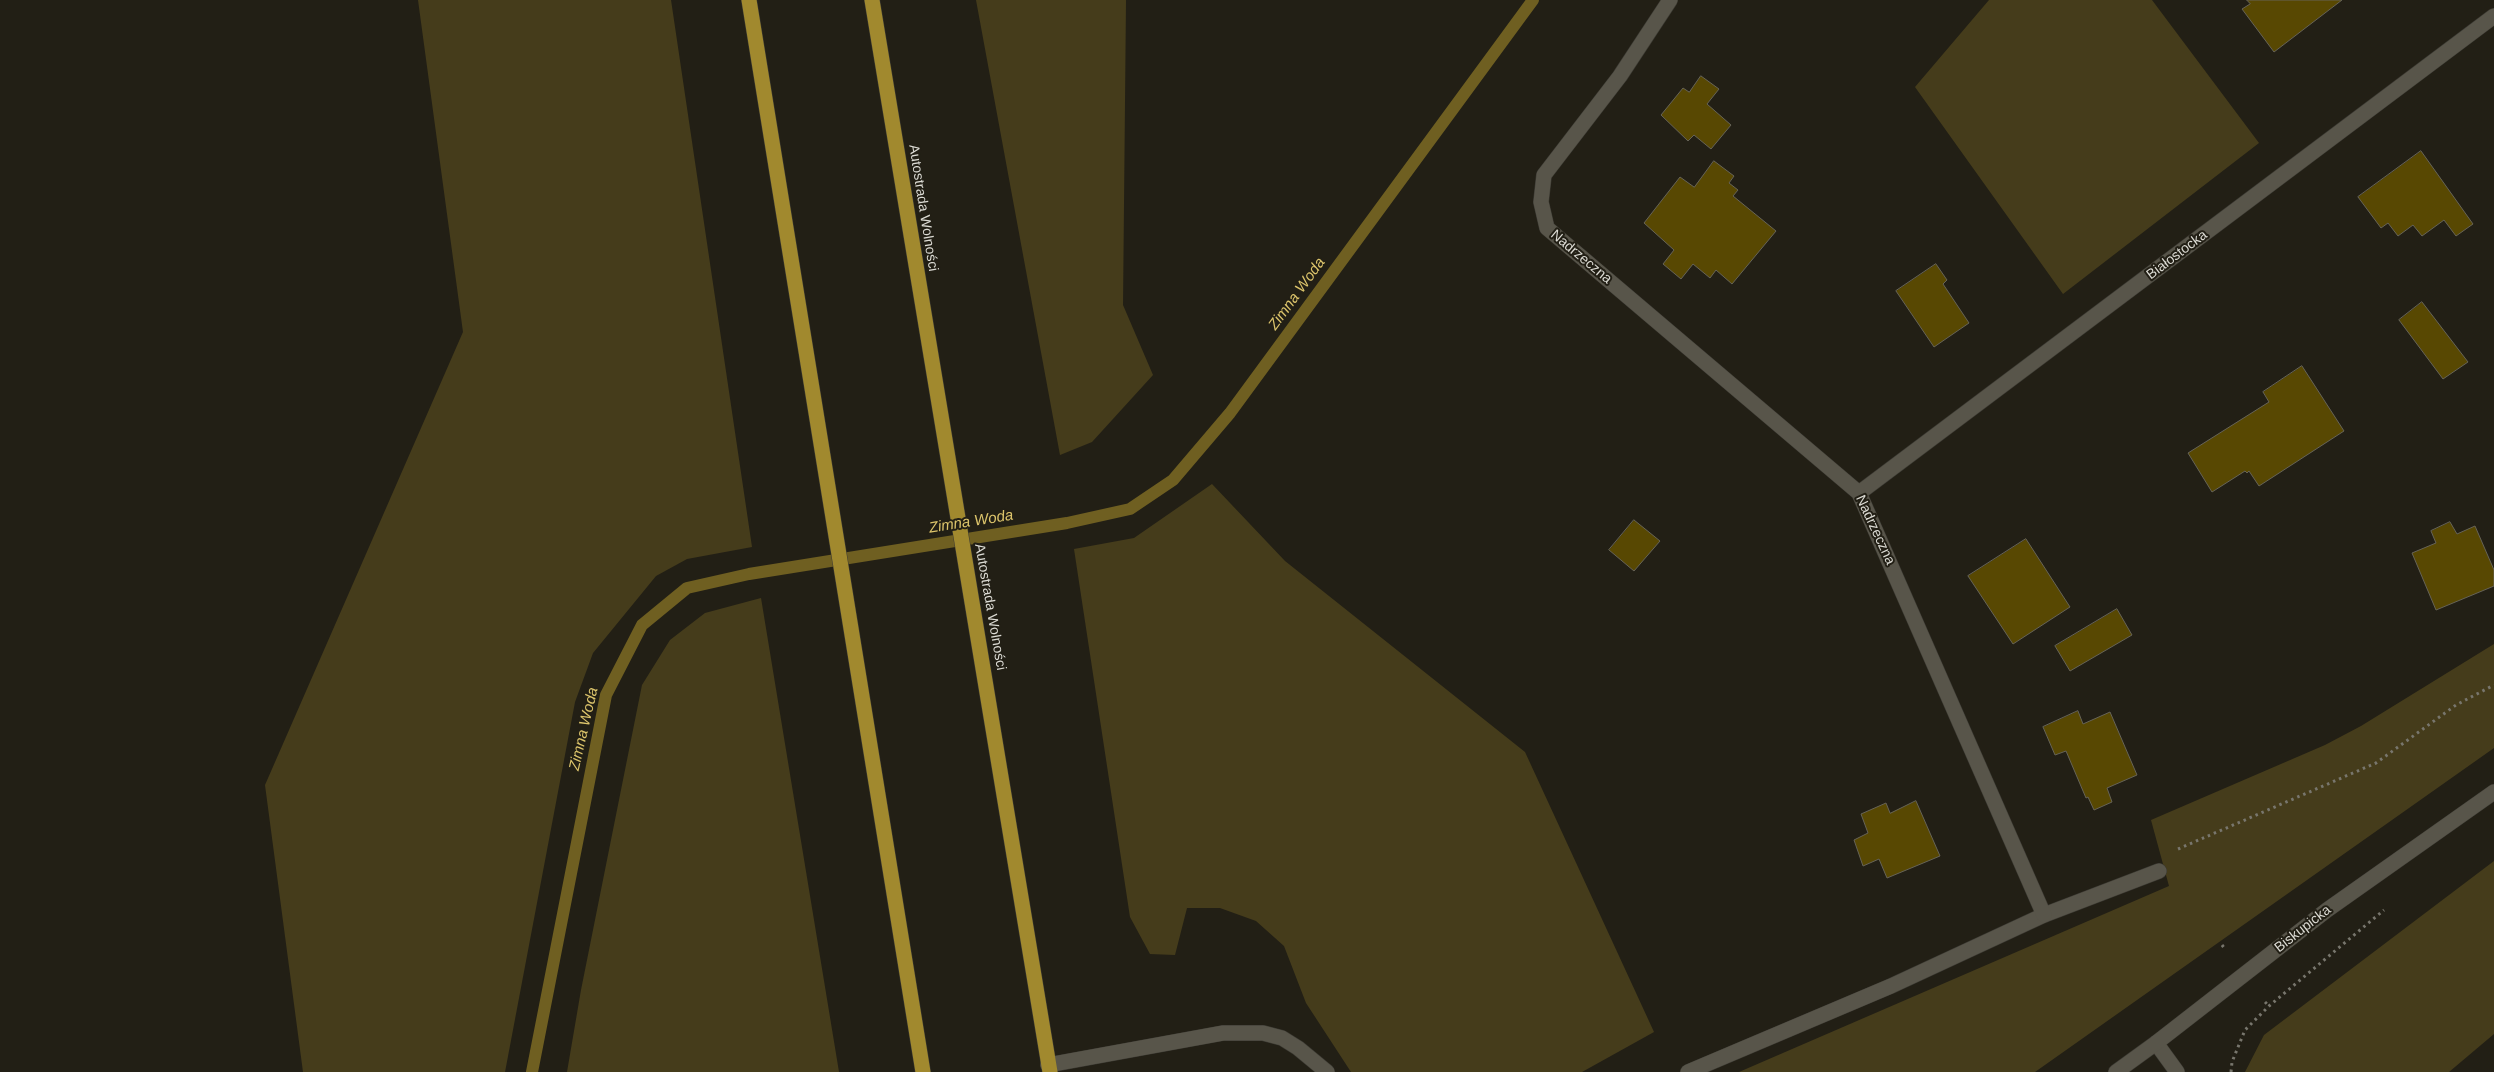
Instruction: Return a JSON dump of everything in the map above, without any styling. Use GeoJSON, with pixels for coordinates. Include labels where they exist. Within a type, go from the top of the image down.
{"type":"FeatureCollection","features":[{"type":"Feature","properties":{"kind":"highway"},"geometry":{"type":"LineString","coordinates":[[749,0],[856,669],[923,1072]]}},
{"type":"Feature","properties":{"kind":"highway","name":"Autostrada Wolności"},"geometry":{"type":"LineString","coordinates":[[872,0],[1049,1069]]}},
{"type":"Feature","properties":{"kind":"street","name":"Nadrzeczna"},"geometry":{"type":"LineString","coordinates":[[1670,0],[1620,76],[1544,175],[1541,202],[1547,228],[1859,493],[2044,915]]}},
{"type":"Feature","properties":{"kind":"street","name":"Białostocka"},"geometry":{"type":"LineString","coordinates":[[1859,493],[2494,16]]}},
{"type":"Feature","properties":{"kind":"street","name":"Biskupicka"},"geometry":{"type":"LineString","coordinates":[[2116,1072],[2327,910],[2494,792]]}},
{"type":"Feature","properties":{"kind":"street"},"geometry":{"type":"LineString","coordinates":[[1688,1072],[1891,986],[2044,915],[2159,871]]}},
{"type":"Feature","properties":{"kind":"street"},"geometry":{"type":"LineString","coordinates":[[1049,1069],[1223,1033],[1263,1033],[1282,1038],[1327,1072]]}},
{"type":"Feature","properties":{"kind":"street"},"geometry":{"type":"LineString","coordinates":[[2156,1043],[2177,1072]]}},
{"type":"Feature","properties":{"kind":"path"},"geometry":{"type":"LineString","coordinates":[[2159,871],[2161,857],[2376,763],[2456,705],[2494,684]]}},
{"type":"Feature","properties":{"kind":"path"},"geometry":{"type":"LineString","coordinates":[[2231,1072],[2232,1062],[2246,1030],[2269,1006],[2389,906]]}},
{"type":"Feature","properties":{"kind":"path"},"geometry":{"type":"LineString","coordinates":[[2222,945],[2225,949]]}},
{"type":"Feature","properties":{"kind":"path"},"geometry":{"type":"LineString","coordinates":[[2265,1002],[2269,1006]]}},
{"type":"Feature","properties":{"kind":"shaded area"},"geometry":{"type":"Polygon","coordinates":[[[418,0],[671,0],[752,547],[687,559],[656,576],[593,653],[575,702],[505,1072],[303,1072],[265,785],[463,332],[418,0]]]}},
{"type":"Feature","properties":{"kind":"shaded area"},"geometry":{"type":"Polygon","coordinates":[[[976,0],[1126,0],[1123,305],[1153,375],[1092,442],[1060,455],[976,0]]]}},
{"type":"Feature","properties":{"kind":"shaded area"},"geometry":{"type":"Polygon","coordinates":[[[1989,0],[2152,0],[2259,143],[2063,294],[1915,87],[1989,0]]]}},
{"type":"Feature","properties":{"kind":"shaded area"},"geometry":{"type":"Polygon","coordinates":[[[1212,484],[1285,561],[1525,752],[1654,1032],[1582,1072],[1351,1072],[1306,1003],[1284,946],[1256,921],[1220,908],[1187,908],[1175,955],[1150,954],[1130,917],[1074,549],[1134,538],[1212,484]]]}},
{"type":"Feature","properties":{"kind":"shaded area"},"geometry":{"type":"Polygon","coordinates":[[[761,598],[839,1072],[567,1072],[581,990],[642,685],[670,640],[705,613],[761,598]]]}},
{"type":"Feature","properties":{"kind":"shaded area"},"geometry":{"type":"Polygon","coordinates":[[[2494,644],[2494,748],[2035,1072],[1739,1072],[2169,886],[2151,820],[2325,745],[2361,726],[2494,644]]]}},
{"type":"Feature","properties":{"kind":"shaded area"},"geometry":{"type":"Polygon","coordinates":[[[2494,861],[2494,1034],[2449,1072],[2245,1072],[2264,1035],[2494,861]]]}},
{"type":"Feature","properties":{"kind":"building"},"geometry":{"type":"Polygon","coordinates":[[[2247,0],[2342,0],[2274,52],[2242,9],[2250,4],[2247,0]]]}},
{"type":"Feature","properties":{"kind":"building"},"geometry":{"type":"Polygon","coordinates":[[[1701,76],[1719,89],[1707,104],[1731,125],[1711,149],[1694,135],[1688,141],[1661,115],[1683,88],[1689,92],[1701,76]]]}},
{"type":"Feature","properties":{"kind":"building"},"geometry":{"type":"Polygon","coordinates":[[[2421,151],[2473,224],[2456,236],[2444,220],[2422,236],[2413,225],[2398,236],[2388,223],[2381,228],[2358,197],[2421,151]]]}},
{"type":"Feature","properties":{"kind":"building"},"geometry":{"type":"Polygon","coordinates":[[[1714,161],[1734,176],[1729,183],[1738,190],[1733,196],[1776,231],[1732,284],[1716,270],[1710,278],[1693,264],[1681,279],[1663,264],[1674,250],[1644,223],[1680,177],[1694,187],[1714,161]]]}},
{"type":"Feature","properties":{"kind":"building"},"geometry":{"type":"Polygon","coordinates":[[[1936,264],[1947,280],[1943,284],[1969,323],[1934,347],[1896,291],[1936,264]]]}},
{"type":"Feature","properties":{"kind":"building"},"geometry":{"type":"Polygon","coordinates":[[[2422,302],[2468,362],[2443,379],[2399,320],[2422,302]]]}},
{"type":"Feature","properties":{"kind":"building"},"geometry":{"type":"Polygon","coordinates":[[[2302,366],[2344,431],[2259,486],[2249,471],[2247,473],[2245,471],[2212,492],[2188,453],[2269,402],[2263,392],[2302,366]]]}},
{"type":"Feature","properties":{"kind":"building"},"geometry":{"type":"Polygon","coordinates":[[[1634,520],[1660,541],[1634,571],[1609,550],[1634,520]]]}},
{"type":"Feature","properties":{"kind":"building"},"geometry":{"type":"Polygon","coordinates":[[[2450,522],[2457,534],[2475,526],[2494,570],[2494,586],[2436,610],[2412,553],[2436,543],[2431,531],[2450,522]]]}},
{"type":"Feature","properties":{"kind":"building"},"geometry":{"type":"Polygon","coordinates":[[[2026,539],[2070,607],[2013,644],[1968,576],[2026,539]]]}},
{"type":"Feature","properties":{"kind":"building"},"geometry":{"type":"Polygon","coordinates":[[[2117,609],[2132,635],[2070,671],[2055,646],[2117,609]]]}},
{"type":"Feature","properties":{"kind":"building"},"geometry":{"type":"Polygon","coordinates":[[[2078,711],[2083,724],[2110,712],[2137,775],[2107,788],[2112,802],[2094,810],[2088,797],[2086,798],[2066,751],[2055,755],[2043,727],[2078,711]]]}},
{"type":"Feature","properties":{"kind":"building"},"geometry":{"type":"Polygon","coordinates":[[[1916,801],[1940,856],[1887,878],[1879,859],[1863,866],[1854,840],[1868,833],[1861,814],[1886,803],[1890,813],[1916,801]]]}},
{"type":"Feature","properties":{"kind":"waterway","name":"Zimna Woda"},"geometry":{"type":"LineString","coordinates":[[532,1072],[606,695],[642,625],[687,588],[749,574],[1067,523],[1130,509],[1173,480],[1230,413],[1533,0]]}}]}
